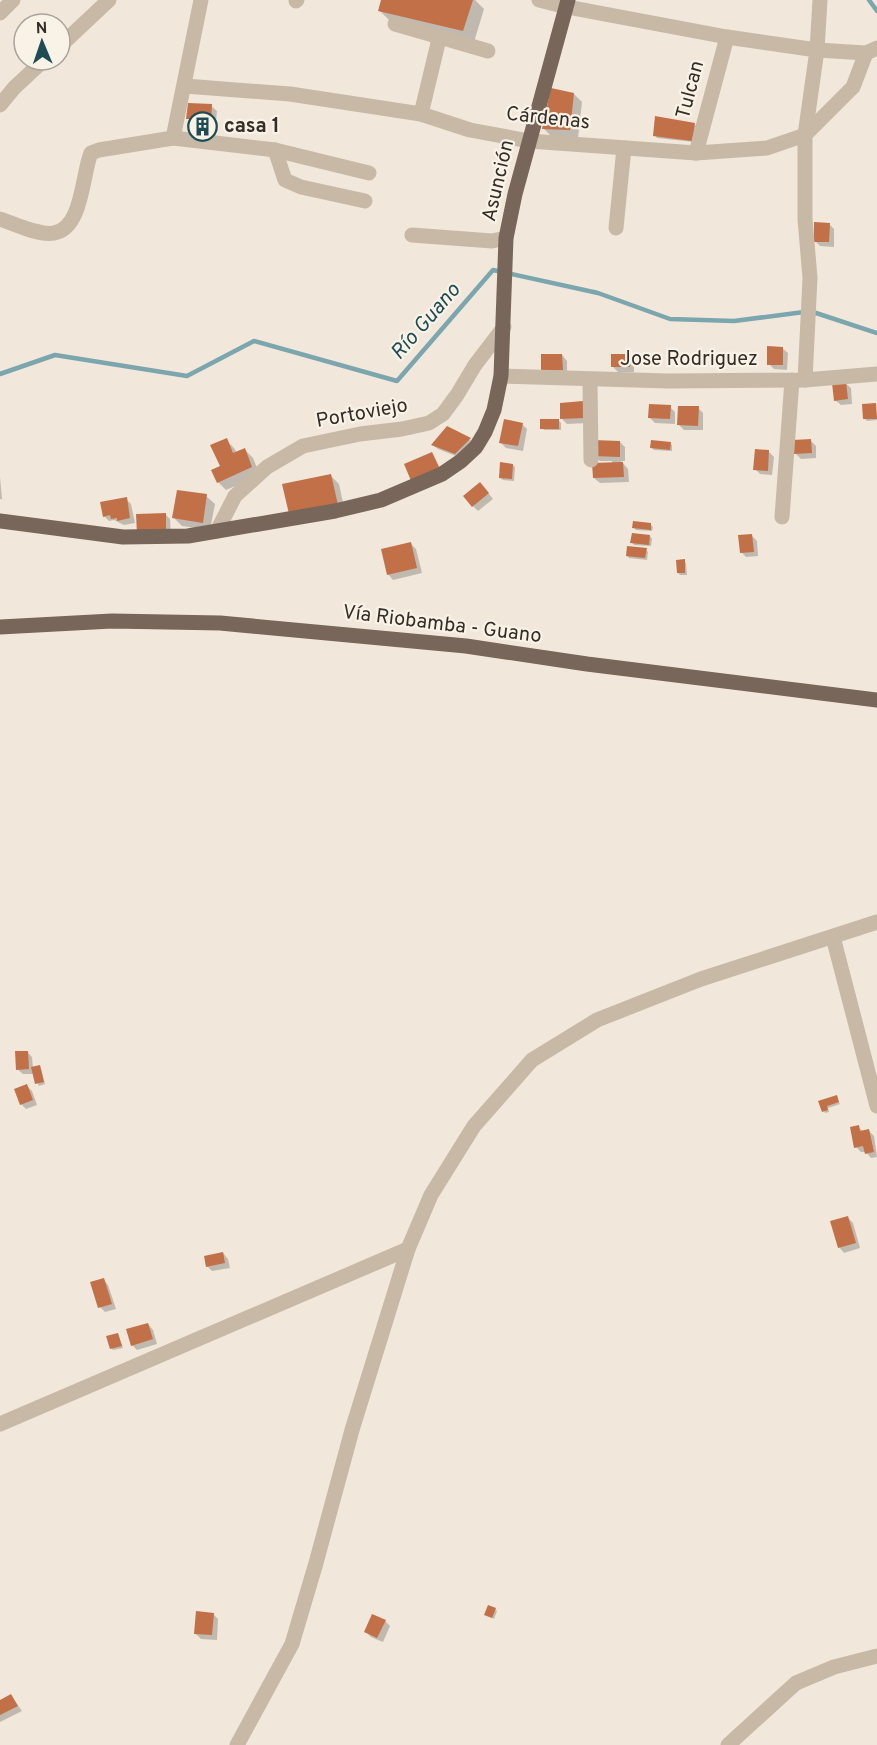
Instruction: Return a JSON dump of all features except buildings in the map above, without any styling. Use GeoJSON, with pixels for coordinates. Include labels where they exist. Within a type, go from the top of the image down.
{"type":"FeatureCollection","features":[{"type":"Feature","properties":{"kind":"main road","name":"Asunción"},"geometry":{"type":"LineString","coordinates":[[501,376],[507,238],[515,194],[567,4]]}},
{"type":"Feature","properties":{"kind":"main road"},"geometry":{"type":"LineString","coordinates":[[0,521],[123,537],[188,536],[381,501],[442,474],[476,447],[494,410],[501,376]]}},
{"type":"Feature","properties":{"kind":"main road","name":"Vía Riobamba - Guano"},"geometry":{"type":"LineString","coordinates":[[0,627],[112,621],[231,624],[466,646],[587,664],[877,700]]}},
{"type":"Feature","properties":{"kind":"street"},"geometry":{"type":"LineString","coordinates":[[0,13],[13,0]]}},
{"type":"Feature","properties":{"kind":"street"},"geometry":{"type":"LineString","coordinates":[[173,138],[201,0]]}},
{"type":"Feature","properties":{"kind":"street"},"geometry":{"type":"LineString","coordinates":[[539,0],[727,37],[817,50],[872,50]]}},
{"type":"Feature","properties":{"kind":"street"},"geometry":{"type":"LineString","coordinates":[[782,517],[798,380],[808,332],[810,278],[805,219],[805,135],[817,50],[820,0]]}},
{"type":"Feature","properties":{"kind":"street"},"geometry":{"type":"LineString","coordinates":[[72,35],[108,1]]}},
{"type":"Feature","properties":{"kind":"street"},"geometry":{"type":"LineString","coordinates":[[395,24],[439,39],[488,51]]}},
{"type":"Feature","properties":{"kind":"street","name":"Tulcan"},"geometry":{"type":"LineString","coordinates":[[696,153],[727,37]]}},
{"type":"Feature","properties":{"kind":"street"},"geometry":{"type":"LineString","coordinates":[[421,114],[439,39]]}},
{"type":"Feature","properties":{"kind":"street","name":"Cárdenas"},"geometry":{"type":"LineString","coordinates":[[185,86],[290,94],[421,114],[470,130],[530,141],[696,153],[767,148],[805,135],[853,87],[872,50]]}},
{"type":"Feature","properties":{"kind":"street"},"geometry":{"type":"LineString","coordinates":[[0,105],[31,72]]}},
{"type":"Feature","properties":{"kind":"street"},"geometry":{"type":"LineString","coordinates":[[0,219],[40,232],[54,233],[66,227],[77,209],[91,153],[173,138],[275,150],[369,173]]}},
{"type":"Feature","properties":{"kind":"street"},"geometry":{"type":"LineString","coordinates":[[616,228],[624,148]]}},
{"type":"Feature","properties":{"kind":"street"},"geometry":{"type":"LineString","coordinates":[[275,150],[285,180],[301,187],[365,201]]}},
{"type":"Feature","properties":{"kind":"street"},"geometry":{"type":"LineString","coordinates":[[412,236],[492,241],[507,238]]}},
{"type":"Feature","properties":{"kind":"street","name":"Portoviejo"},"geometry":{"type":"LineString","coordinates":[[217,531],[235,496],[267,467],[303,446],[429,423],[443,414],[475,364],[504,327]]}},
{"type":"Feature","properties":{"kind":"street","name":"Jose Rodriguez"},"geometry":{"type":"LineString","coordinates":[[501,376],[590,380],[798,380],[877,374]]}},
{"type":"Feature","properties":{"kind":"street"},"geometry":{"type":"LineString","coordinates":[[590,380],[591,460]]}},
{"type":"Feature","properties":{"kind":"street"},"geometry":{"type":"LineString","coordinates":[[237,1745],[292,1644],[352,1430],[408,1249],[431,1195],[474,1126],[532,1060],[597,1020],[701,979],[877,922]]}},
{"type":"Feature","properties":{"kind":"street"},"geometry":{"type":"LineString","coordinates":[[832,937],[877,1106]]}},
{"type":"Feature","properties":{"kind":"street"},"geometry":{"type":"LineString","coordinates":[[0,1424],[408,1249]]}},
{"type":"Feature","properties":{"kind":"street"},"geometry":{"type":"LineString","coordinates":[[728,1745],[796,1683],[834,1667],[877,1656]]}},
{"type":"Feature","properties":{"kind":"waterway"},"geometry":{"type":"LineString","coordinates":[[869,0],[877,11]]}},
{"type":"Feature","properties":{"kind":"waterway","name":"Río Guano"},"geometry":{"type":"LineString","coordinates":[[0,374],[55,355],[187,376],[254,341],[397,381],[493,270],[598,293],[670,319],[734,321],[804,312]]}},
{"type":"Feature","properties":{"kind":"waterway","name":"Río Guano"},"geometry":{"type":"LineString","coordinates":[[813,312],[877,333]]}},
{"type":"Feature","properties":{"kind":"place","name":"casa 1"},"geometry":{"type":"Point","coordinates":[203,127]}}]}
